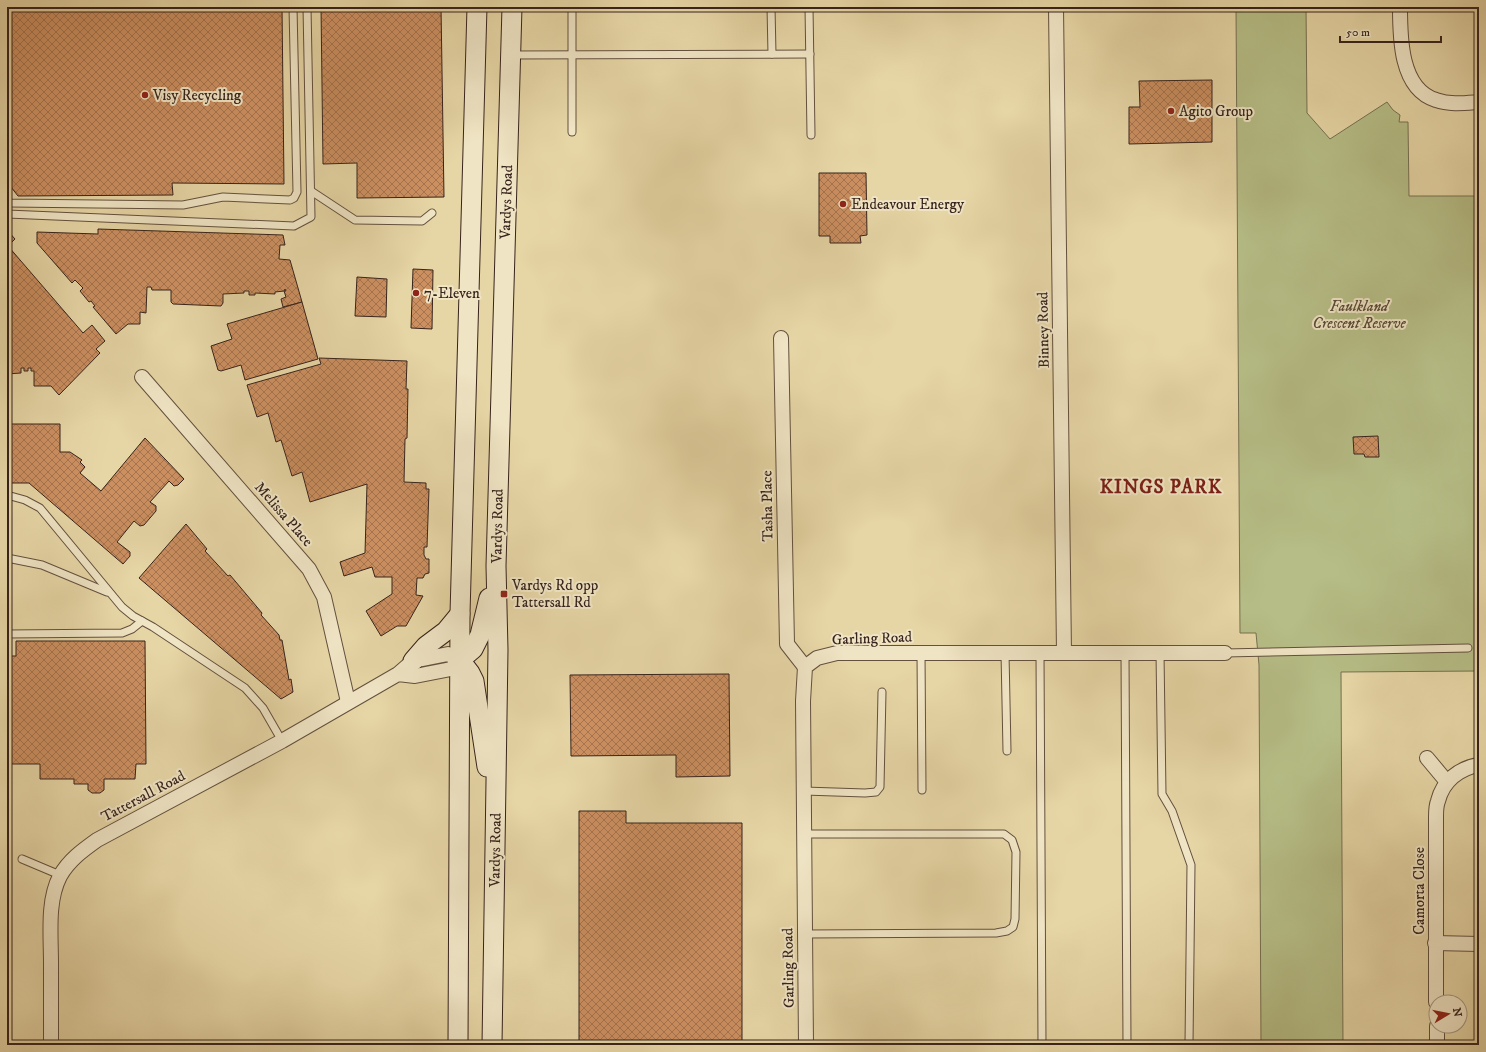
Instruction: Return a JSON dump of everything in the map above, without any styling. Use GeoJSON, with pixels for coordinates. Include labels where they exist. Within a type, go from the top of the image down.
{"type":"FeatureCollection","features":[{"type":"Feature","properties":{"kind":"main road"},"geometry":{"type":"LineString","coordinates":[[458,1045],[460,614],[477,7]]}},
{"type":"Feature","properties":{"kind":"main road","name":"Vardys Road"},"geometry":{"type":"LineString","coordinates":[[492,1045],[498,650],[496,566],[512,7]]}},
{"type":"Feature","properties":{"kind":"main road"},"geometry":{"type":"LineString","coordinates":[[460,660],[473,648],[480,635],[496,566]]}},
{"type":"Feature","properties":{"kind":"main road"},"geometry":{"type":"LineString","coordinates":[[413,661],[426,646],[446,631],[460,614]]}},
{"type":"Feature","properties":{"kind":"main road"},"geometry":{"type":"LineString","coordinates":[[460,660],[474,681],[495,828]]}},
{"type":"Feature","properties":{"kind":"street","name":"Binney Road"},"geometry":{"type":"LineString","coordinates":[[1056,7],[1064,653]]}},
{"type":"Feature","properties":{"kind":"street"},"geometry":{"type":"LineString","coordinates":[[1400,7],[1400,34],[1403,59],[1410,76],[1420,91],[1435,100],[1450,103],[1479,102]]}},
{"type":"Feature","properties":{"kind":"street","name":"Tasha Place"},"geometry":{"type":"LineString","coordinates":[[781,338],[787,644],[805,667]]}},
{"type":"Feature","properties":{"kind":"street","name":"Melissa Place"},"geometry":{"type":"LineString","coordinates":[[142,377],[309,569],[324,597],[348,702]]}},
{"type":"Feature","properties":{"kind":"street","name":"Garling Road"},"geometry":{"type":"LineString","coordinates":[[806,1045],[803,701],[805,667],[817,658],[837,654],[1225,653]]}},
{"type":"Feature","properties":{"kind":"street","name":"Tattersall Road"},"geometry":{"type":"LineString","coordinates":[[51,1045],[52,902],[55,887],[60,875],[73,858],[97,840],[282,741],[398,674],[413,661],[448,654],[460,660]]}},
{"type":"Feature","properties":{"kind":"street"},"geometry":{"type":"LineString","coordinates":[[398,674],[415,676],[451,669],[460,660]]}},
{"type":"Feature","properties":{"kind":"street"},"geometry":{"type":"LineString","coordinates":[[1428,758],[1447,782]]}},
{"type":"Feature","properties":{"kind":"street","name":"Camorta Close"},"geometry":{"type":"LineString","coordinates":[[1436,994],[1436,817],[1438,801],[1447,782],[1458,771],[1470,766],[1479,765]]}},
{"type":"Feature","properties":{"kind":"street"},"geometry":{"type":"LineString","coordinates":[[1435,943],[1479,944]]}},
{"type":"Feature","properties":{"kind":"street"},"geometry":{"type":"LineString","coordinates":[[1437,1034],[1437,1045]]}},
{"type":"Feature","properties":{"kind":"lane"},"geometry":{"type":"LineString","coordinates":[[7,200],[10,203],[183,206],[223,197],[290,200],[294,198],[297,192],[293,7]]}},
{"type":"Feature","properties":{"kind":"lane"},"geometry":{"type":"LineString","coordinates":[[7,214],[294,226],[311,217],[307,7]]}},
{"type":"Feature","properties":{"kind":"lane"},"geometry":{"type":"LineString","coordinates":[[572,7],[572,132]]}},
{"type":"Feature","properties":{"kind":"lane"},"geometry":{"type":"LineString","coordinates":[[771,7],[772,54]]}},
{"type":"Feature","properties":{"kind":"lane"},"geometry":{"type":"LineString","coordinates":[[809,7],[811,135]]}},
{"type":"Feature","properties":{"kind":"lane"},"geometry":{"type":"LineString","coordinates":[[510,56],[810,54]]}},
{"type":"Feature","properties":{"kind":"lane"},"geometry":{"type":"LineString","coordinates":[[311,191],[354,220],[422,221],[432,213]]}},
{"type":"Feature","properties":{"kind":"lane"},"geometry":{"type":"LineString","coordinates":[[7,495],[25,500],[40,508],[122,607],[245,688],[263,708],[282,741]]}},
{"type":"Feature","properties":{"kind":"lane"},"geometry":{"type":"LineString","coordinates":[[7,558],[42,565],[109,592]]}},
{"type":"Feature","properties":{"kind":"lane"},"geometry":{"type":"LineString","coordinates":[[7,634],[122,633],[132,629],[142,621]]}},
{"type":"Feature","properties":{"kind":"lane"},"geometry":{"type":"LineString","coordinates":[[1225,653],[1468,648]]}},
{"type":"Feature","properties":{"kind":"lane"},"geometry":{"type":"LineString","coordinates":[[921,653],[922,790]]}},
{"type":"Feature","properties":{"kind":"lane"},"geometry":{"type":"LineString","coordinates":[[1005,653],[1007,751]]}},
{"type":"Feature","properties":{"kind":"lane"},"geometry":{"type":"LineString","coordinates":[[1040,653],[1042,1045]]}},
{"type":"Feature","properties":{"kind":"lane"},"geometry":{"type":"LineString","coordinates":[[1125,653],[1127,1045]]}},
{"type":"Feature","properties":{"kind":"lane"},"geometry":{"type":"LineString","coordinates":[[1160,653],[1162,794],[1172,811],[1191,865],[1189,1045]]}},
{"type":"Feature","properties":{"kind":"lane"},"geometry":{"type":"LineString","coordinates":[[804,791],[865,794],[876,792],[880,787],[882,692]]}},
{"type":"Feature","properties":{"kind":"lane"},"geometry":{"type":"LineString","coordinates":[[804,834],[1004,834],[1012,840],[1016,852],[1015,919],[1013,927],[1007,931],[996,933],[805,934]]}},
{"type":"Feature","properties":{"kind":"lane"},"geometry":{"type":"LineString","coordinates":[[22,859],[60,875]]}},
{"type":"Feature","properties":{"kind":"green space","name":"Faulkland Crescent Reserve"},"geometry":{"type":"Polygon","coordinates":[[[1236,7],[1306,7],[1307,113],[1330,139],[1387,102],[1393,110],[1400,115],[1399,122],[1408,122],[1409,196],[1479,196],[1479,671],[1341,672],[1343,1045],[1261,1045],[1259,665],[1256,633],[1240,633],[1236,7]]]}},
{"type":"Feature","properties":{"kind":"building","name":"Visy Recycling"},"geometry":{"type":"Polygon","coordinates":[[[7,7],[282,7],[284,184],[172,183],[173,195],[18,196],[7,182],[7,7]]]}},
{"type":"Feature","properties":{"kind":"building"},"geometry":{"type":"Polygon","coordinates":[[[321,7],[441,7],[444,197],[357,198],[357,163],[323,164],[321,7]]]}},
{"type":"Feature","properties":{"kind":"building","name":"Agito Group"},"geometry":{"type":"Polygon","coordinates":[[[1212,80],[1212,142],[1129,144],[1129,107],[1140,107],[1139,81],[1212,80]]]}},
{"type":"Feature","properties":{"kind":"building","name":"Endeavour Energy"},"geometry":{"type":"Polygon","coordinates":[[[819,173],[866,173],[867,235],[860,236],[861,243],[830,243],[830,236],[819,236],[819,173]]]}},
{"type":"Feature","properties":{"kind":"building"},"geometry":{"type":"Polygon","coordinates":[[[98,229],[283,235],[285,245],[280,245],[279,259],[290,260],[302,302],[283,307],[281,299],[286,297],[284,291],[275,292],[275,294],[255,293],[255,295],[249,295],[249,291],[244,291],[244,293],[223,294],[223,303],[221,306],[173,304],[171,302],[171,290],[152,290],[151,287],[147,287],[146,313],[140,312],[140,324],[128,324],[116,334],[93,307],[95,306],[91,301],[89,302],[80,291],[83,288],[75,280],[72,283],[37,243],[37,232],[98,234],[98,229]]]}},
{"type":"Feature","properties":{"kind":"building"},"geometry":{"type":"Polygon","coordinates":[[[7,230],[15,239],[8,246],[83,333],[92,325],[105,341],[96,349],[100,353],[59,395],[51,386],[34,386],[34,371],[31,371],[31,368],[28,368],[28,371],[24,371],[24,368],[21,368],[21,373],[7,374],[7,230]]]}},
{"type":"Feature","properties":{"kind":"building"},"geometry":{"type":"Polygon","coordinates":[[[413,269],[433,270],[432,329],[411,328],[413,269]]]}},
{"type":"Feature","properties":{"kind":"building"},"geometry":{"type":"Polygon","coordinates":[[[357,277],[387,279],[386,317],[355,316],[357,277]]]}},
{"type":"Feature","properties":{"kind":"building"},"geometry":{"type":"Polygon","coordinates":[[[302,302],[318,359],[245,380],[241,365],[221,371],[218,370],[211,346],[232,339],[227,324],[302,302]]]}},
{"type":"Feature","properties":{"kind":"building"},"geometry":{"type":"Polygon","coordinates":[[[319,358],[407,361],[407,438],[405,439],[404,482],[426,483],[426,489],[429,489],[427,547],[424,547],[424,555],[426,559],[429,559],[429,573],[425,574],[423,578],[417,578],[416,595],[423,596],[406,626],[397,626],[381,636],[366,611],[392,594],[392,577],[375,577],[372,567],[344,576],[340,562],[365,553],[367,484],[310,502],[302,472],[292,476],[281,440],[276,442],[268,413],[257,417],[247,385],[321,364],[319,358]]]}},
{"type":"Feature","properties":{"kind":"building"},"geometry":{"type":"Polygon","coordinates":[[[7,424],[60,424],[60,452],[70,452],[82,460],[80,462],[85,467],[80,473],[101,491],[145,438],[184,479],[178,485],[174,486],[169,481],[150,502],[156,506],[156,511],[144,525],[140,526],[134,521],[117,542],[130,552],[130,556],[123,564],[29,483],[7,483],[7,424]]]}},
{"type":"Feature","properties":{"kind":"building"},"geometry":{"type":"Polygon","coordinates":[[[1378,436],[1379,457],[1365,457],[1364,454],[1354,454],[1353,437],[1378,436]]]}},
{"type":"Feature","properties":{"kind":"building"},"geometry":{"type":"Polygon","coordinates":[[[186,524],[207,549],[205,551],[228,576],[230,575],[262,613],[261,615],[279,635],[280,640],[282,640],[289,680],[291,679],[293,692],[281,699],[139,578],[186,524]]]}},
{"type":"Feature","properties":{"kind":"building"},"geometry":{"type":"Polygon","coordinates":[[[16,641],[145,641],[146,764],[136,764],[135,779],[104,779],[104,790],[100,793],[92,793],[88,790],[88,784],[74,784],[74,779],[40,779],[40,764],[7,764],[7,656],[16,656],[16,641]]]}},
{"type":"Feature","properties":{"kind":"building"},"geometry":{"type":"Polygon","coordinates":[[[729,674],[730,776],[676,777],[676,755],[571,756],[570,675],[729,674]]]}},
{"type":"Feature","properties":{"kind":"building"},"geometry":{"type":"Polygon","coordinates":[[[579,811],[626,811],[626,823],[742,823],[742,1045],[579,1045],[579,811]]]}},
{"type":"Feature","properties":{"kind":"place","name":"Visy Recycling"},"geometry":{"type":"Point","coordinates":[145,95]}},
{"type":"Feature","properties":{"kind":"place","name":"Agito Group"},"geometry":{"type":"Point","coordinates":[1171,111]}},
{"type":"Feature","properties":{"kind":"place","name":"Endeavour Energy"},"geometry":{"type":"Point","coordinates":[843,204]}},
{"type":"Feature","properties":{"kind":"place","name":"7-Eleven"},"geometry":{"type":"Point","coordinates":[416,293]}},
{"type":"Feature","properties":{"kind":"place","name":"Vardys Rd opp Tattersall Rd"},"geometry":{"type":"Point","coordinates":[504,594]}},
{"type":"Feature","properties":{"kind":"district","name":"KINGS PARK"},"geometry":{"type":"Point","coordinates":[1161,486]}}]}
